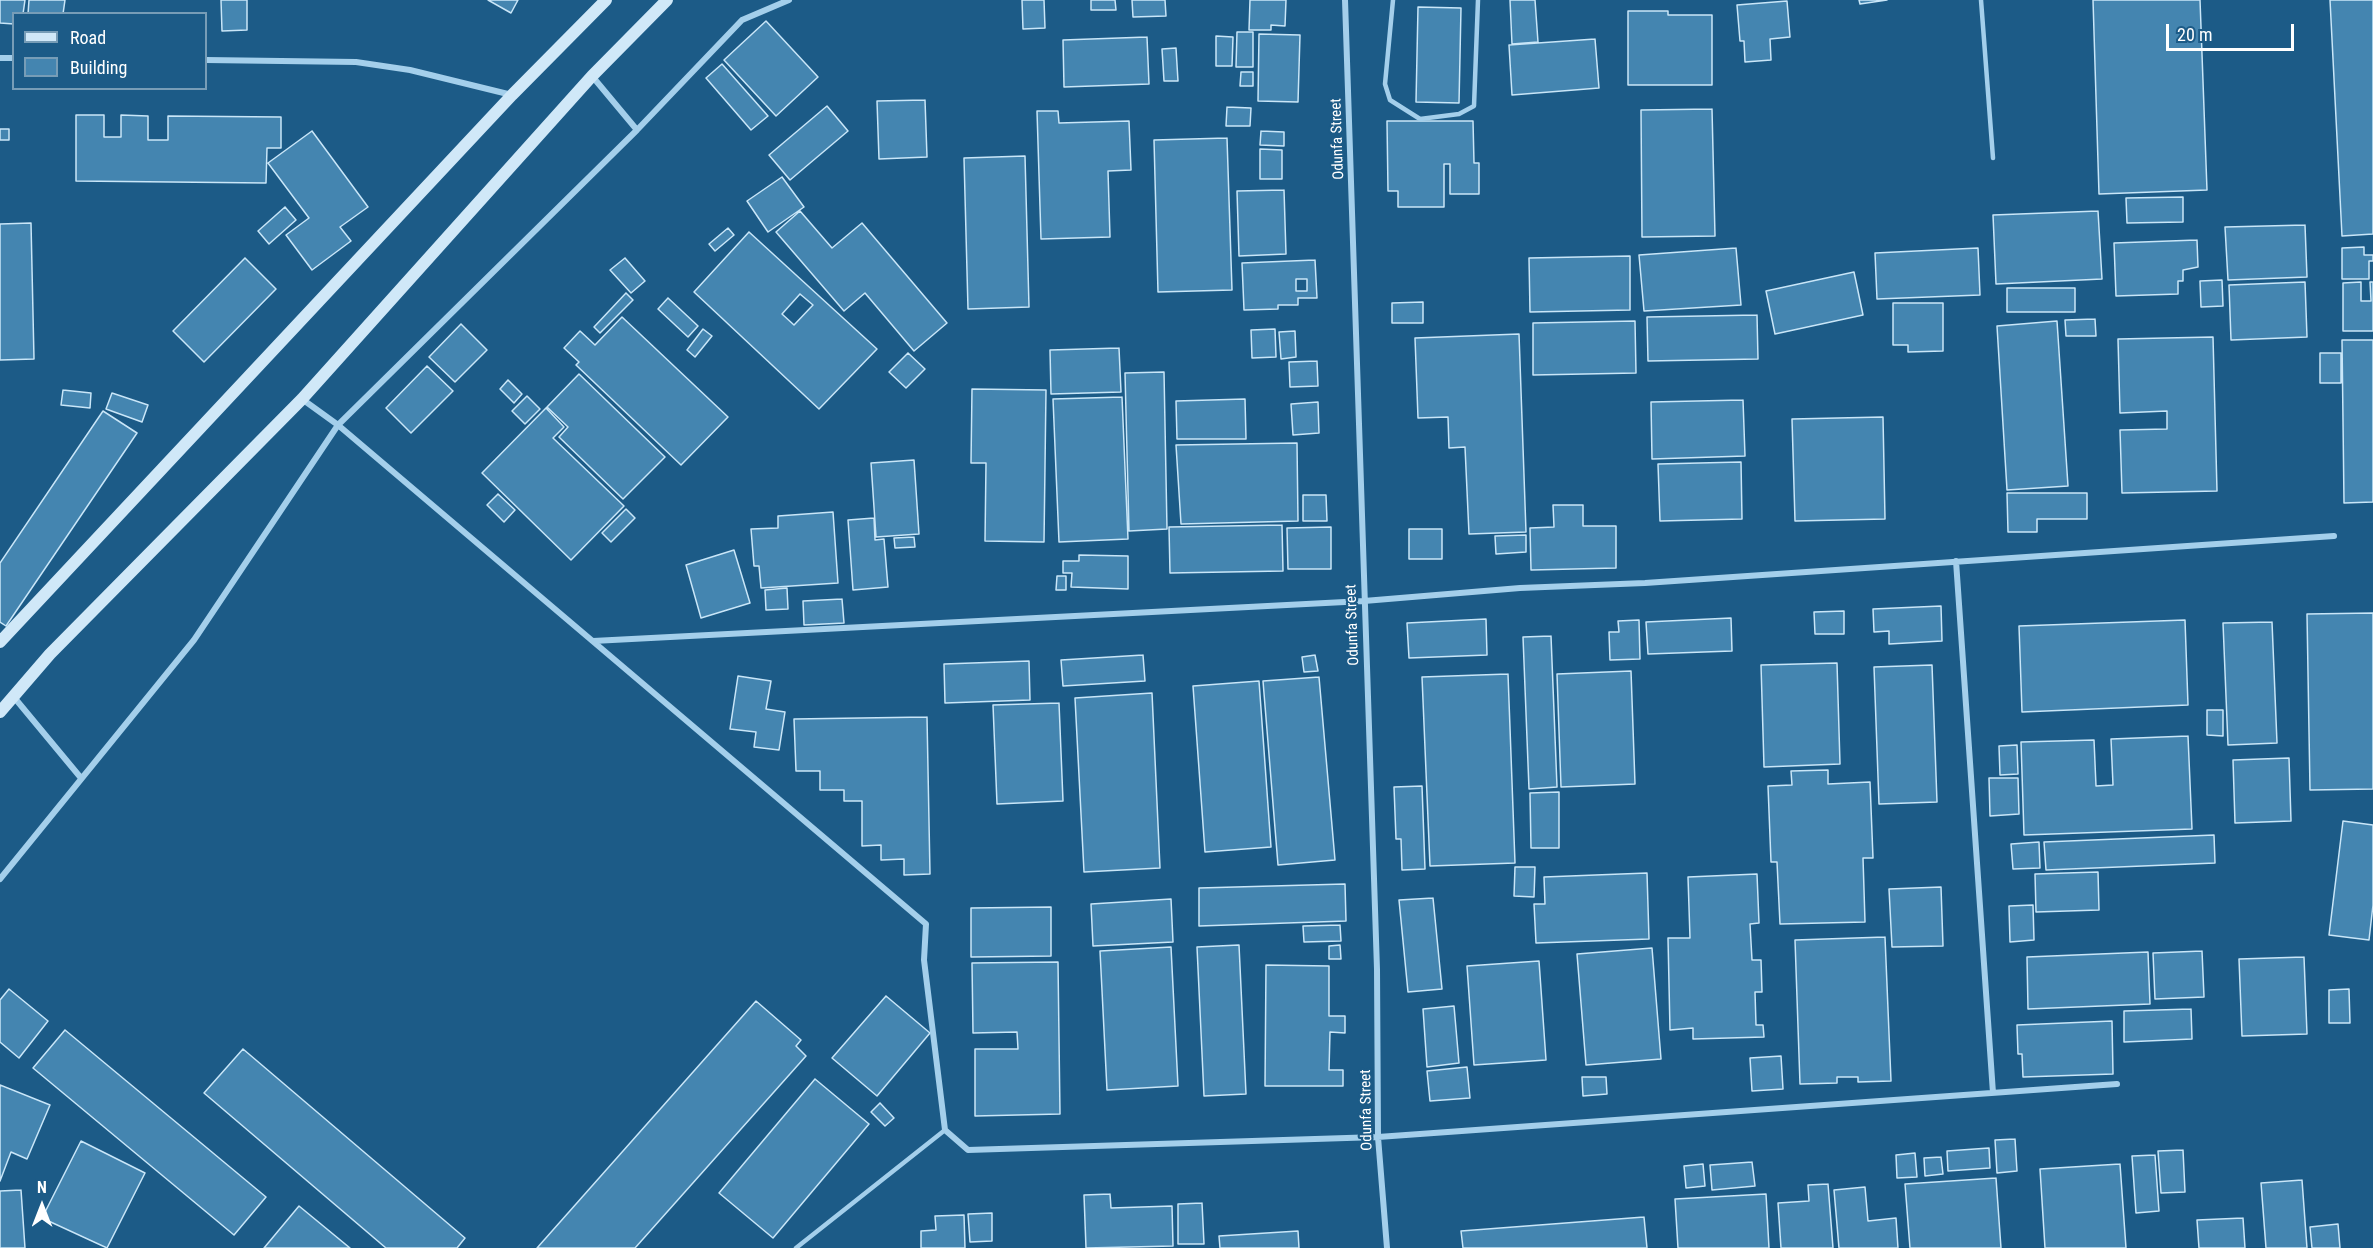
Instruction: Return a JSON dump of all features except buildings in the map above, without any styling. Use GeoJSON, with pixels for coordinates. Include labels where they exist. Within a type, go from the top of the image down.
{"type":"FeatureCollection","features":[{"type":"Feature","properties":{"kind":"main road"},"geometry":{"type":"LineString","coordinates":[[0,642],[512,96],[606,0]]}},
{"type":"Feature","properties":{"kind":"main road"},"geometry":{"type":"LineString","coordinates":[[0,712],[50,654],[302,399],[592,76],[667,0]]}},
{"type":"Feature","properties":{"kind":"street"},"geometry":{"type":"LineString","coordinates":[[0,879],[194,640],[338,425],[637,130],[742,20],[789,0]]}},
{"type":"Feature","properties":{"kind":"street","name":"Odunfa Street"},"geometry":{"type":"LineString","coordinates":[[1346,0],[1377,969],[1378,1137],[1387,1248]]}},
{"type":"Feature","properties":{"kind":"street"},"geometry":{"type":"LineString","coordinates":[[207,60],[356,62],[410,70],[512,96]]}},
{"type":"Feature","properties":{"kind":"street"},"geometry":{"type":"LineString","coordinates":[[592,76],[637,130]]}},
{"type":"Feature","properties":{"kind":"street"},"geometry":{"type":"LineString","coordinates":[[302,399],[338,425],[926,924],[924,960],[945,1130],[969,1150],[1378,1137],[2117,1084]]}},
{"type":"Feature","properties":{"kind":"street"},"geometry":{"type":"LineString","coordinates":[[592,642],[1364,602],[1520,588],[1657,582],[2334,536]]}},
{"type":"Feature","properties":{"kind":"street"},"geometry":{"type":"LineString","coordinates":[[1956,561],[1993,1093]]}},
{"type":"Feature","properties":{"kind":"street"},"geometry":{"type":"LineString","coordinates":[[13,696],[81,778]]}},
{"type":"Feature","properties":{"kind":"lane"},"geometry":{"type":"LineString","coordinates":[[1393,0],[1385,84],[1390,100],[1420,119],[1459,114],[1474,106],[1478,0]]}},
{"type":"Feature","properties":{"kind":"lane"},"geometry":{"type":"LineString","coordinates":[[1981,0],[1993,158]]}},
{"type":"Feature","properties":{"kind":"lane"},"geometry":{"type":"LineString","coordinates":[[796,1248],[945,1130]]}}]}
